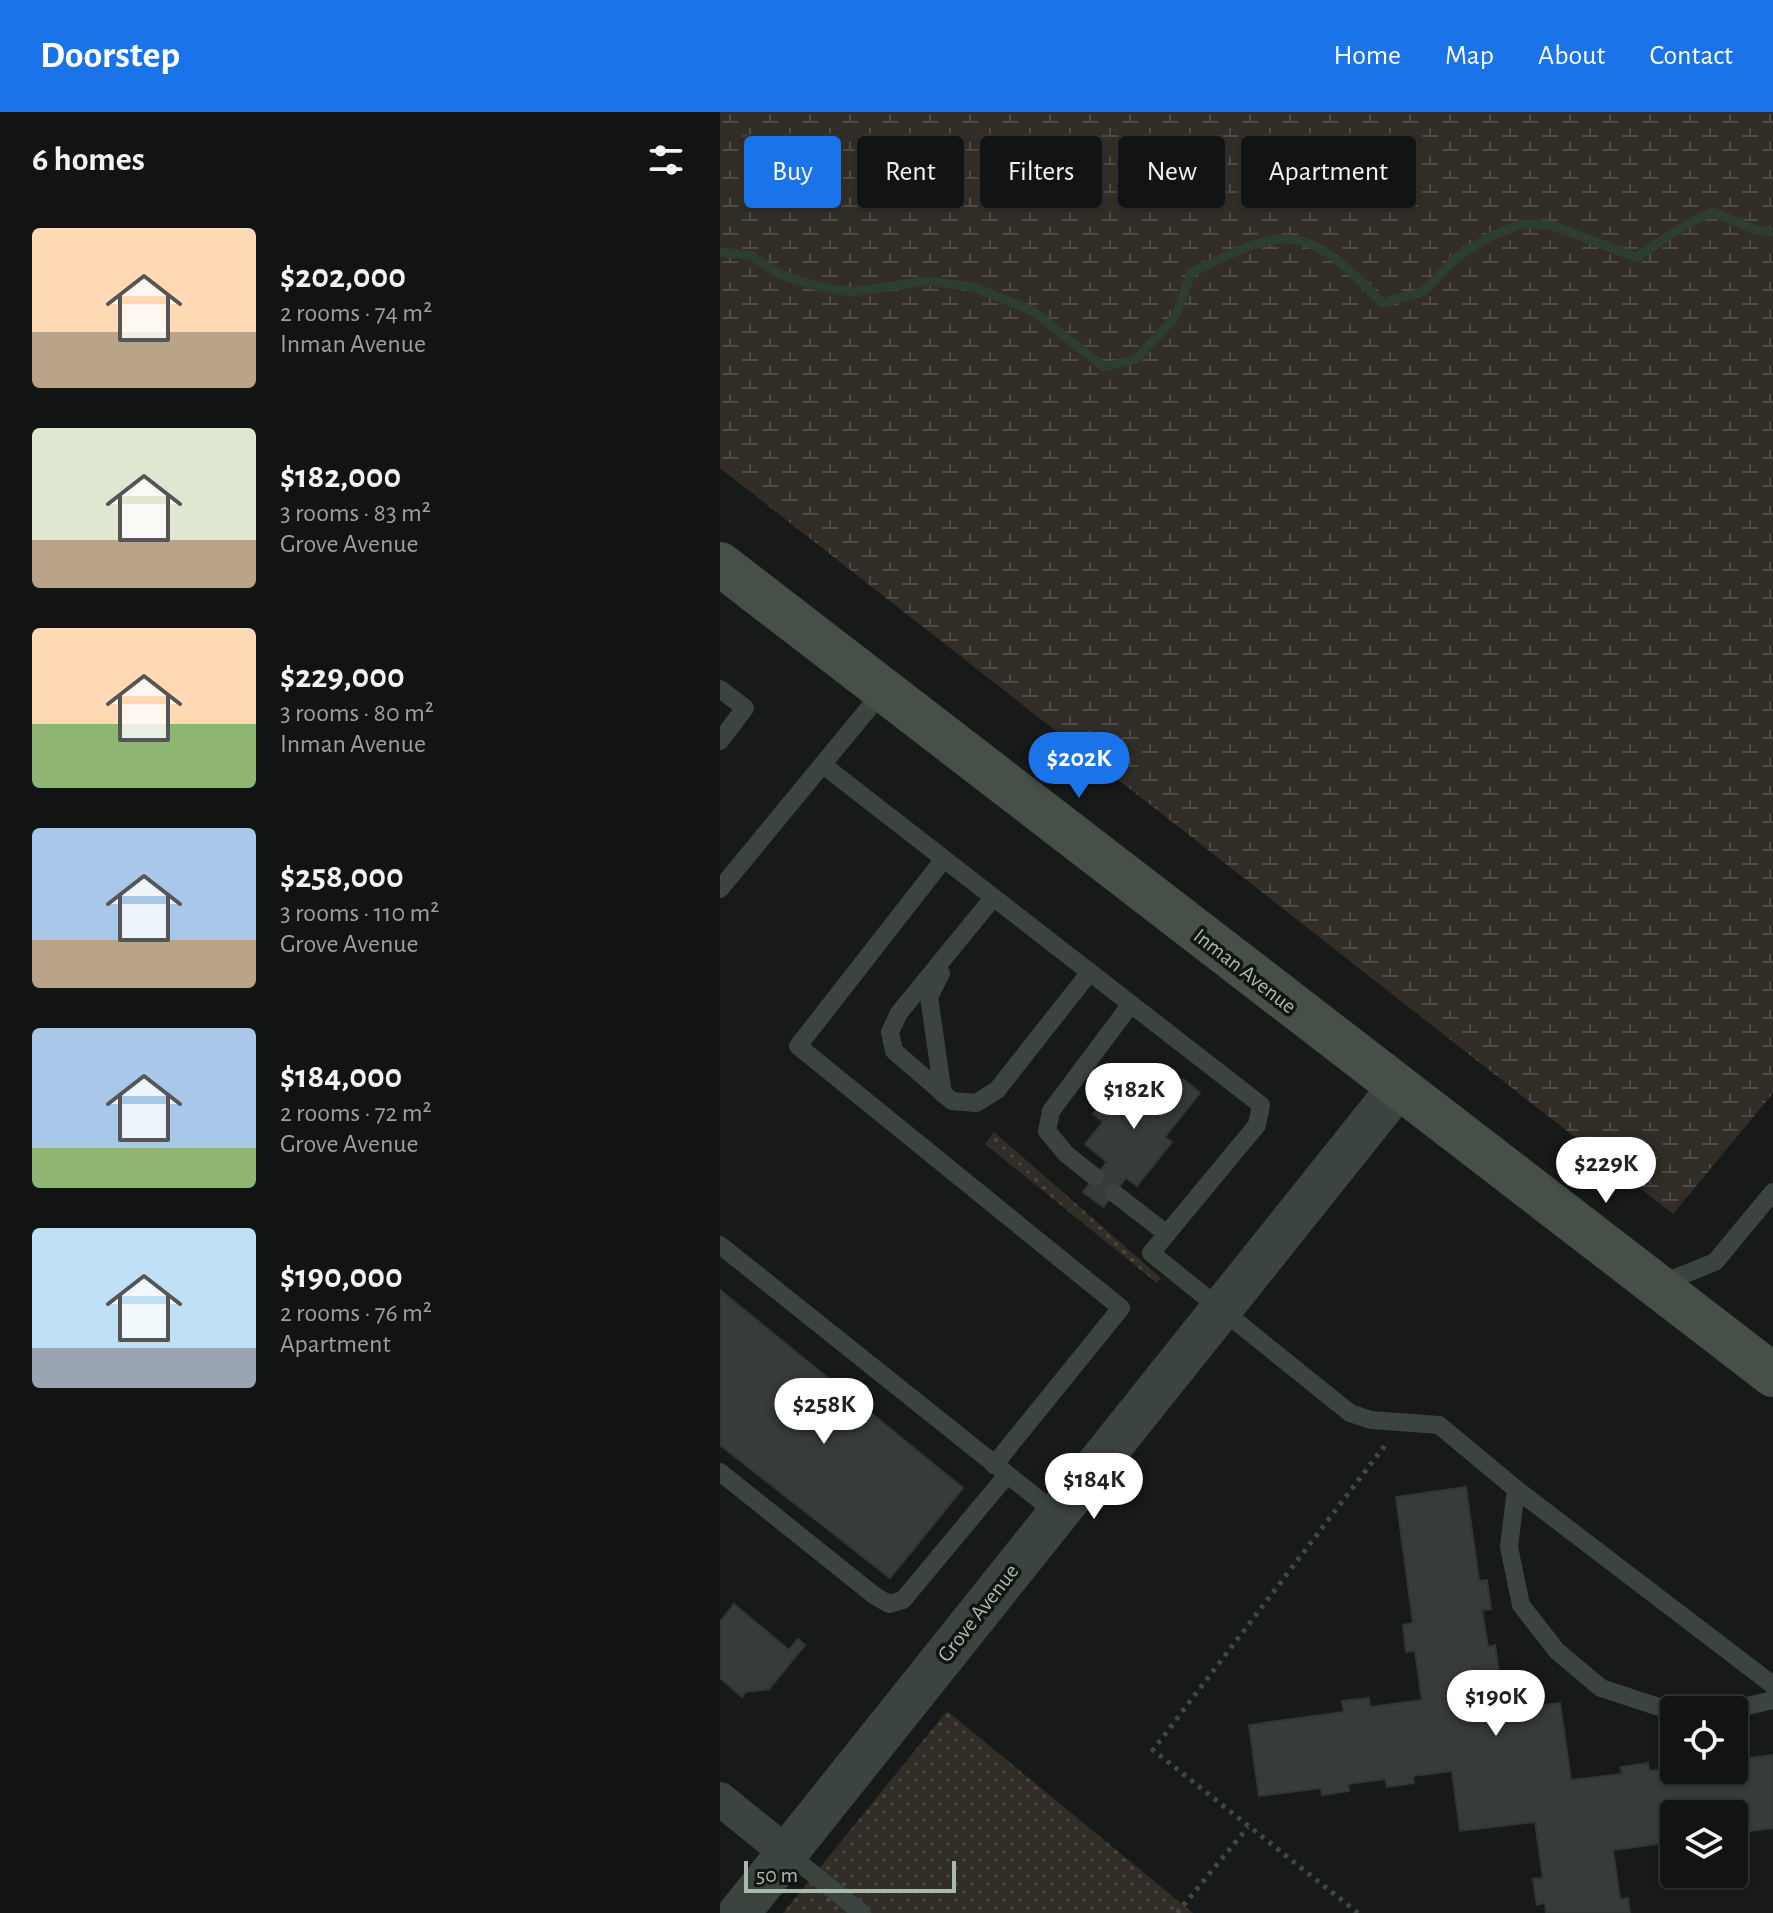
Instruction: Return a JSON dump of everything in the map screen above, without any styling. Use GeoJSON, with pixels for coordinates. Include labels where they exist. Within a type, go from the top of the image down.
{"type":"FeatureCollection","features":[{"type":"Feature","properties":{"kind":"main road","name":"Inman Avenue"},"geometry":{"type":"LineString","coordinates":[[720,564],[1397,1089],[1773,1375]]}},
{"type":"Feature","properties":{"kind":"street","name":"Grove Avenue"},"geometry":{"type":"LineString","coordinates":[[739,1913],[1397,1089]]}},
{"type":"Feature","properties":{"kind":"street"},"geometry":{"type":"LineString","coordinates":[[720,1799],[787,1853]]}},
{"type":"Feature","properties":{"kind":"lane"},"geometry":{"type":"LineString","coordinates":[[720,689],[745,708],[720,741]]}},
{"type":"Feature","properties":{"kind":"lane"},"geometry":{"type":"LineString","coordinates":[[723,878],[823,765],[883,691]]}},
{"type":"Feature","properties":{"kind":"lane"},"geometry":{"type":"LineString","coordinates":[[823,765],[1261,1105],[1257,1125],[1151,1253],[1350,1413],[1371,1420],[1439,1425],[1516,1489],[1773,1685]]}},
{"type":"Feature","properties":{"kind":"lane"},"geometry":{"type":"LineString","coordinates":[[720,1472],[875,1596],[889,1604],[903,1600],[1121,1308],[798,1046],[944,859]]}},
{"type":"Feature","properties":{"kind":"lane"},"geometry":{"type":"LineString","coordinates":[[993,898],[899,1013],[890,1032],[894,1051],[952,1101],[976,1103],[997,1090],[1090,972]]}},
{"type":"Feature","properties":{"kind":"lane"},"geometry":{"type":"LineString","coordinates":[[943,1094],[929,997],[954,945]]}},
{"type":"Feature","properties":{"kind":"lane"},"geometry":{"type":"LineString","coordinates":[[1095,1177],[1066,1154],[1047,1131],[1051,1111],[1131,1004]]}},
{"type":"Feature","properties":{"kind":"lane"},"geometry":{"type":"LineString","coordinates":[[1656,1286],[1715,1262],[1773,1192]]}},
{"type":"Feature","properties":{"kind":"lane"},"geometry":{"type":"LineString","coordinates":[[1114,1193],[1167,1234]]}},
{"type":"Feature","properties":{"kind":"lane"},"geometry":{"type":"LineString","coordinates":[[720,1245],[1057,1514]]}},
{"type":"Feature","properties":{"kind":"lane"},"geometry":{"type":"LineString","coordinates":[[1516,1489],[1509,1547],[1521,1605],[1557,1651],[1601,1688],[1660,1707]]}},
{"type":"Feature","properties":{"kind":"lane"},"geometry":{"type":"LineString","coordinates":[[1748,1706],[1773,1700]]}},
{"type":"Feature","properties":{"kind":"lane"},"geometry":{"type":"LineString","coordinates":[[787,1853],[862,1913]]}},
{"type":"Feature","properties":{"kind":"path"},"geometry":{"type":"LineString","coordinates":[[1358,1913],[1153,1750],[1401,1424]]}},
{"type":"Feature","properties":{"kind":"path"},"geometry":{"type":"LineString","coordinates":[[1177,1913],[1248,1827]]}},
{"type":"Feature","properties":{"kind":"green space"},"geometry":{"type":"Polygon","coordinates":[[[720,112],[1773,112],[1773,1093],[1673,1214],[720,468],[720,112]]]}},
{"type":"Feature","properties":{"kind":"green space"},"geometry":{"type":"Polygon","coordinates":[[[994,1132],[1161,1278],[1157,1283],[985,1144],[994,1132]]]}},
{"type":"Feature","properties":{"kind":"green space"},"geometry":{"type":"Polygon","coordinates":[[[947,1711],[1193,1913],[783,1913],[947,1711]]]}},
{"type":"Feature","properties":{"kind":"building"},"geometry":{"type":"Polygon","coordinates":[[[1132,1066],[1169,1096],[1183,1079],[1200,1093],[1165,1137],[1172,1142],[1137,1186],[1126,1178],[1103,1207],[1083,1192],[1107,1162],[1085,1144],[1103,1122],[1093,1114],[1132,1066]]]}},
{"type":"Feature","properties":{"kind":"building"},"geometry":{"type":"Polygon","coordinates":[[[720,1290],[963,1488],[890,1578],[720,1445],[720,1290]]]}},
{"type":"Feature","properties":{"kind":"building"},"geometry":{"type":"Polygon","coordinates":[[[1466,1487],[1479,1581],[1487,1580],[1491,1609],[1482,1610],[1488,1647],[1495,1645],[1499,1673],[1491,1674],[1496,1711],[1560,1703],[1571,1780],[1622,1774],[1621,1767],[1648,1763],[1649,1771],[1660,1770],[1660,1784],[1748,1784],[1748,1758],[1773,1755],[1773,1828],[1748,1831],[1748,1800],[1660,1800],[1660,1844],[1613,1850],[1620,1899],[1628,1898],[1630,1913],[1546,1913],[1545,1903],[1537,1905],[1533,1879],[1543,1878],[1535,1822],[1460,1831],[1452,1771],[1413,1776],[1414,1783],[1387,1787],[1385,1779],[1348,1784],[1349,1791],[1322,1795],[1321,1788],[1259,1796],[1249,1725],[1344,1712],[1342,1701],[1369,1698],[1370,1707],[1422,1700],[1415,1651],[1406,1652],[1403,1625],[1413,1623],[1396,1497],[1466,1487]]]}},
{"type":"Feature","properties":{"kind":"building"},"geometry":{"type":"Polygon","coordinates":[[[734,1604],[789,1650],[798,1639],[805,1645],[769,1689],[746,1692],[742,1697],[720,1678],[720,1622],[734,1604]]]}},
{"type":"Feature","properties":{"kind":"waterway"},"geometry":{"type":"LineString","coordinates":[[720,252],[750,255],[779,274],[815,286],[851,292],[927,281],[973,287],[1033,311],[1104,367],[1136,359],[1175,317],[1191,273],[1251,246],[1274,240],[1294,240],[1314,245],[1334,258],[1382,303],[1423,292],[1456,258],[1489,237],[1521,224],[1551,225],[1636,257],[1691,222],[1713,212],[1756,230],[1773,232]]}}]}
